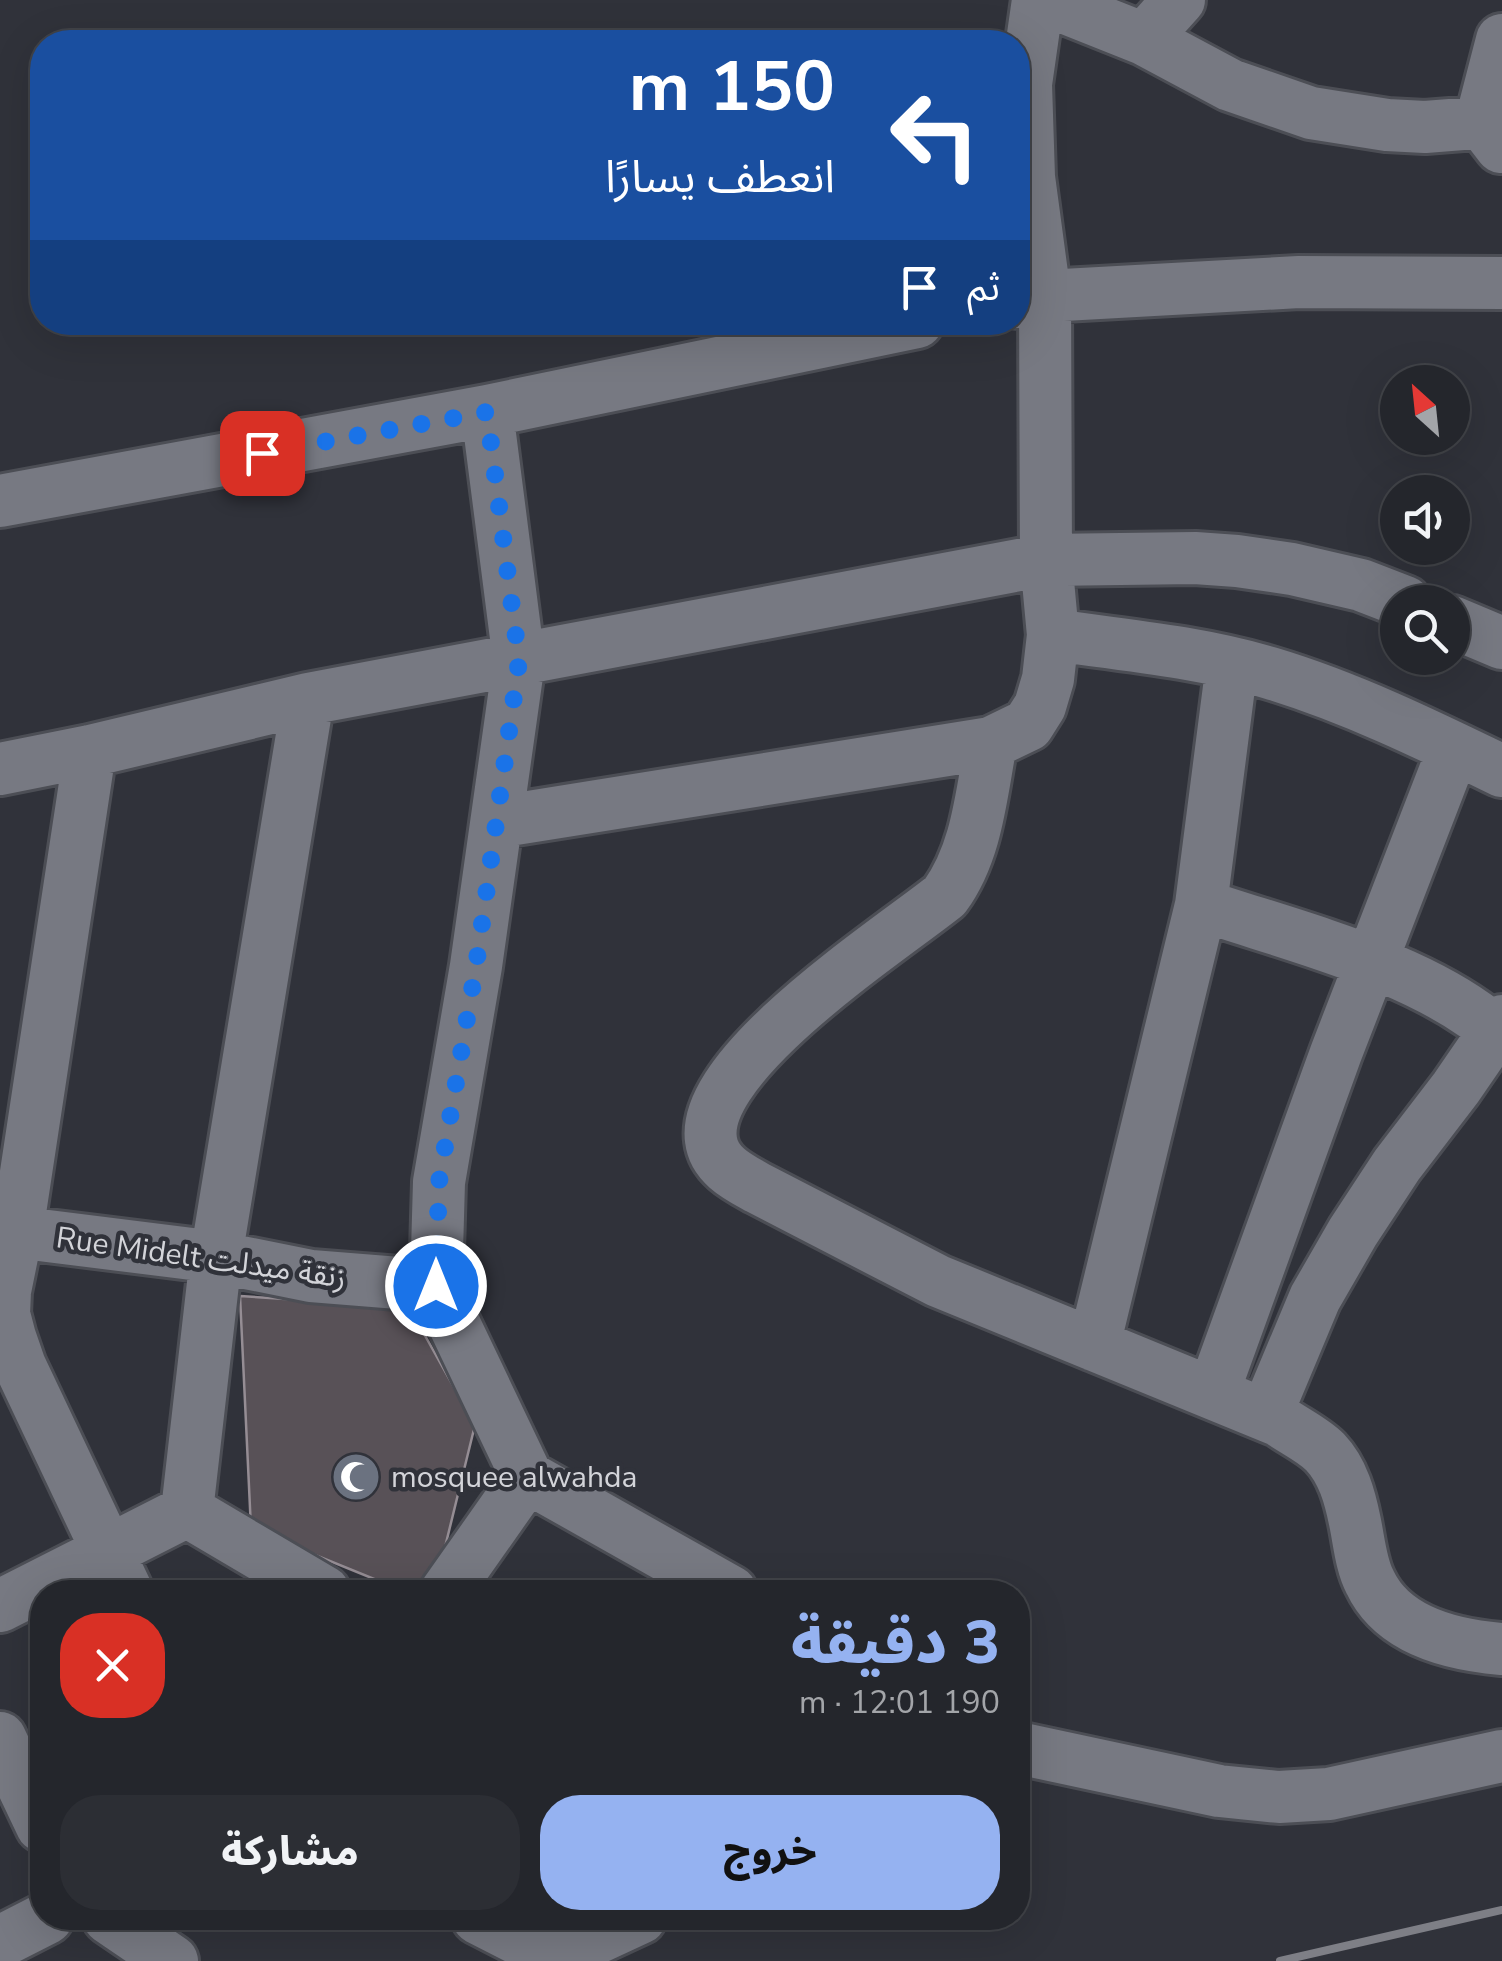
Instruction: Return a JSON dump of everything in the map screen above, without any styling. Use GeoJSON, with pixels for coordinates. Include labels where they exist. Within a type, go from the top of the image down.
{"type":"FeatureCollection","features":[{"type":"Feature","properties":{"kind":"street"},"geometry":{"type":"LineString","coordinates":[[1030,56],[1038,0]]}},
{"type":"Feature","properties":{"kind":"street"},"geometry":{"type":"LineString","coordinates":[[1046,0],[1144,39],[1230,84],[1311,113],[1387,126],[1495,130],[1502,40]]}},
{"type":"Feature","properties":{"kind":"street"},"geometry":{"type":"LineString","coordinates":[[1144,39],[1180,0]]}},
{"type":"Feature","properties":{"kind":"street"},"geometry":{"type":"LineString","coordinates":[[497,822],[990,743],[1028,725],[1040,706],[1048,679],[1052,635],[1030,238]]}},
{"type":"Feature","properties":{"kind":"street"},"geometry":{"type":"LineString","coordinates":[[1031,299],[1299,282],[1502,283]]}},
{"type":"Feature","properties":{"kind":"street"},"geometry":{"type":"LineString","coordinates":[[0,501],[487,412],[855,335]]}},
{"type":"Feature","properties":{"kind":"street"},"geometry":{"type":"LineString","coordinates":[[487,412],[519,661],[439,1182],[436,1286],[527,1476],[711,1580]]}},
{"type":"Feature","properties":{"kind":"street"},"geometry":{"type":"LineString","coordinates":[[0,770],[308,699],[1046,560],[1237,561],[1292,569],[1380,592]]}},
{"type":"Feature","properties":{"kind":"street"},"geometry":{"type":"LineString","coordinates":[[1470,630],[1502,643]]}},
{"type":"Feature","properties":{"kind":"street"},"geometry":{"type":"LineString","coordinates":[[1052,635],[1160,650],[1269,673],[1328,694],[1502,771]]}},
{"type":"Feature","properties":{"kind":"street"},"geometry":{"type":"LineString","coordinates":[[1094,1345],[1200,905],[1232,664]]}},
{"type":"Feature","properties":{"kind":"street"},"geometry":{"type":"LineString","coordinates":[[89,1580],[117,1572],[187,1511],[216,1257],[308,699]]}},
{"type":"Feature","properties":{"kind":"street"},"geometry":{"type":"LineString","coordinates":[[990,743],[971,847],[959,876],[945,896],[816,994],[771,1035],[732,1080],[717,1106],[711,1142],[718,1158],[731,1172],[758,1188],[938,1281],[1266,1415],[1324,1451],[1349,1494],[1367,1578],[1390,1610],[1427,1632],[1469,1646],[1502,1649]]}},
{"type":"Feature","properties":{"kind":"street"},"geometry":{"type":"LineString","coordinates":[[1213,1393],[1336,1054],[1454,748]]}},
{"type":"Feature","properties":{"kind":"street"},"geometry":{"type":"LineString","coordinates":[[90,752],[9,1231],[4,1314],[20,1366],[117,1572]]}},
{"type":"Feature","properties":{"kind":"street"},"geometry":{"type":"LineString","coordinates":[[1200,905],[1373,963],[1500,1029],[1397,1165],[1353,1232],[1316,1298],[1266,1415]]}},
{"type":"Feature","properties":{"kind":"street","name":"Rue Midelt زنقة ميدلت"},"geometry":{"type":"LineString","coordinates":[[9,1231],[216,1257],[311,1276],[436,1286]]}},
{"type":"Feature","properties":{"kind":"street"},"geometry":{"type":"LineString","coordinates":[[454,1580],[527,1476]]}},
{"type":"Feature","properties":{"kind":"street"},"geometry":{"type":"LineString","coordinates":[[187,1511],[304,1580]]}},
{"type":"Feature","properties":{"kind":"street"},"geometry":{"type":"LineString","coordinates":[[0,1606],[30,1597]]}},
{"type":"Feature","properties":{"kind":"street"},"geometry":{"type":"LineString","coordinates":[[0,1738],[30,1801]]}},
{"type":"Feature","properties":{"kind":"street"},"geometry":{"type":"LineString","coordinates":[[1030,1753],[1218,1791],[1279,1797],[1329,1794],[1502,1756]]}},
{"type":"Feature","properties":{"kind":"street"},"geometry":{"type":"LineString","coordinates":[[0,1942],[30,1926]]}},
{"type":"Feature","properties":{"kind":"street"},"geometry":{"type":"LineString","coordinates":[[127,1930],[172,1961]]}},
{"type":"Feature","properties":{"kind":"street"},"geometry":{"type":"LineString","coordinates":[[499,1930],[550,1959],[614,1930]]}},
{"type":"Feature","properties":{"kind":"building","name":"mosquee alwahda"},"geometry":{"type":"Polygon","coordinates":[[[240,1296],[409,1307],[475,1425],[437,1580],[376,1580],[251,1529],[240,1296]]]}},
{"type":"Feature","properties":{"kind":"railway"},"geometry":{"type":"LineString","coordinates":[[1280,1961],[1502,1910]]}},
{"type":"Feature","properties":{"kind":"place","name":"mosquee alwahda"},"geometry":{"type":"Point","coordinates":[356,1477]}},
{"type":"Feature","properties":{"kind":"route"},"geometry":{"type":"LineString","coordinates":[[262,453],[487,412],[519,661],[476,966],[439,1182],[436,1286]]}}]}
